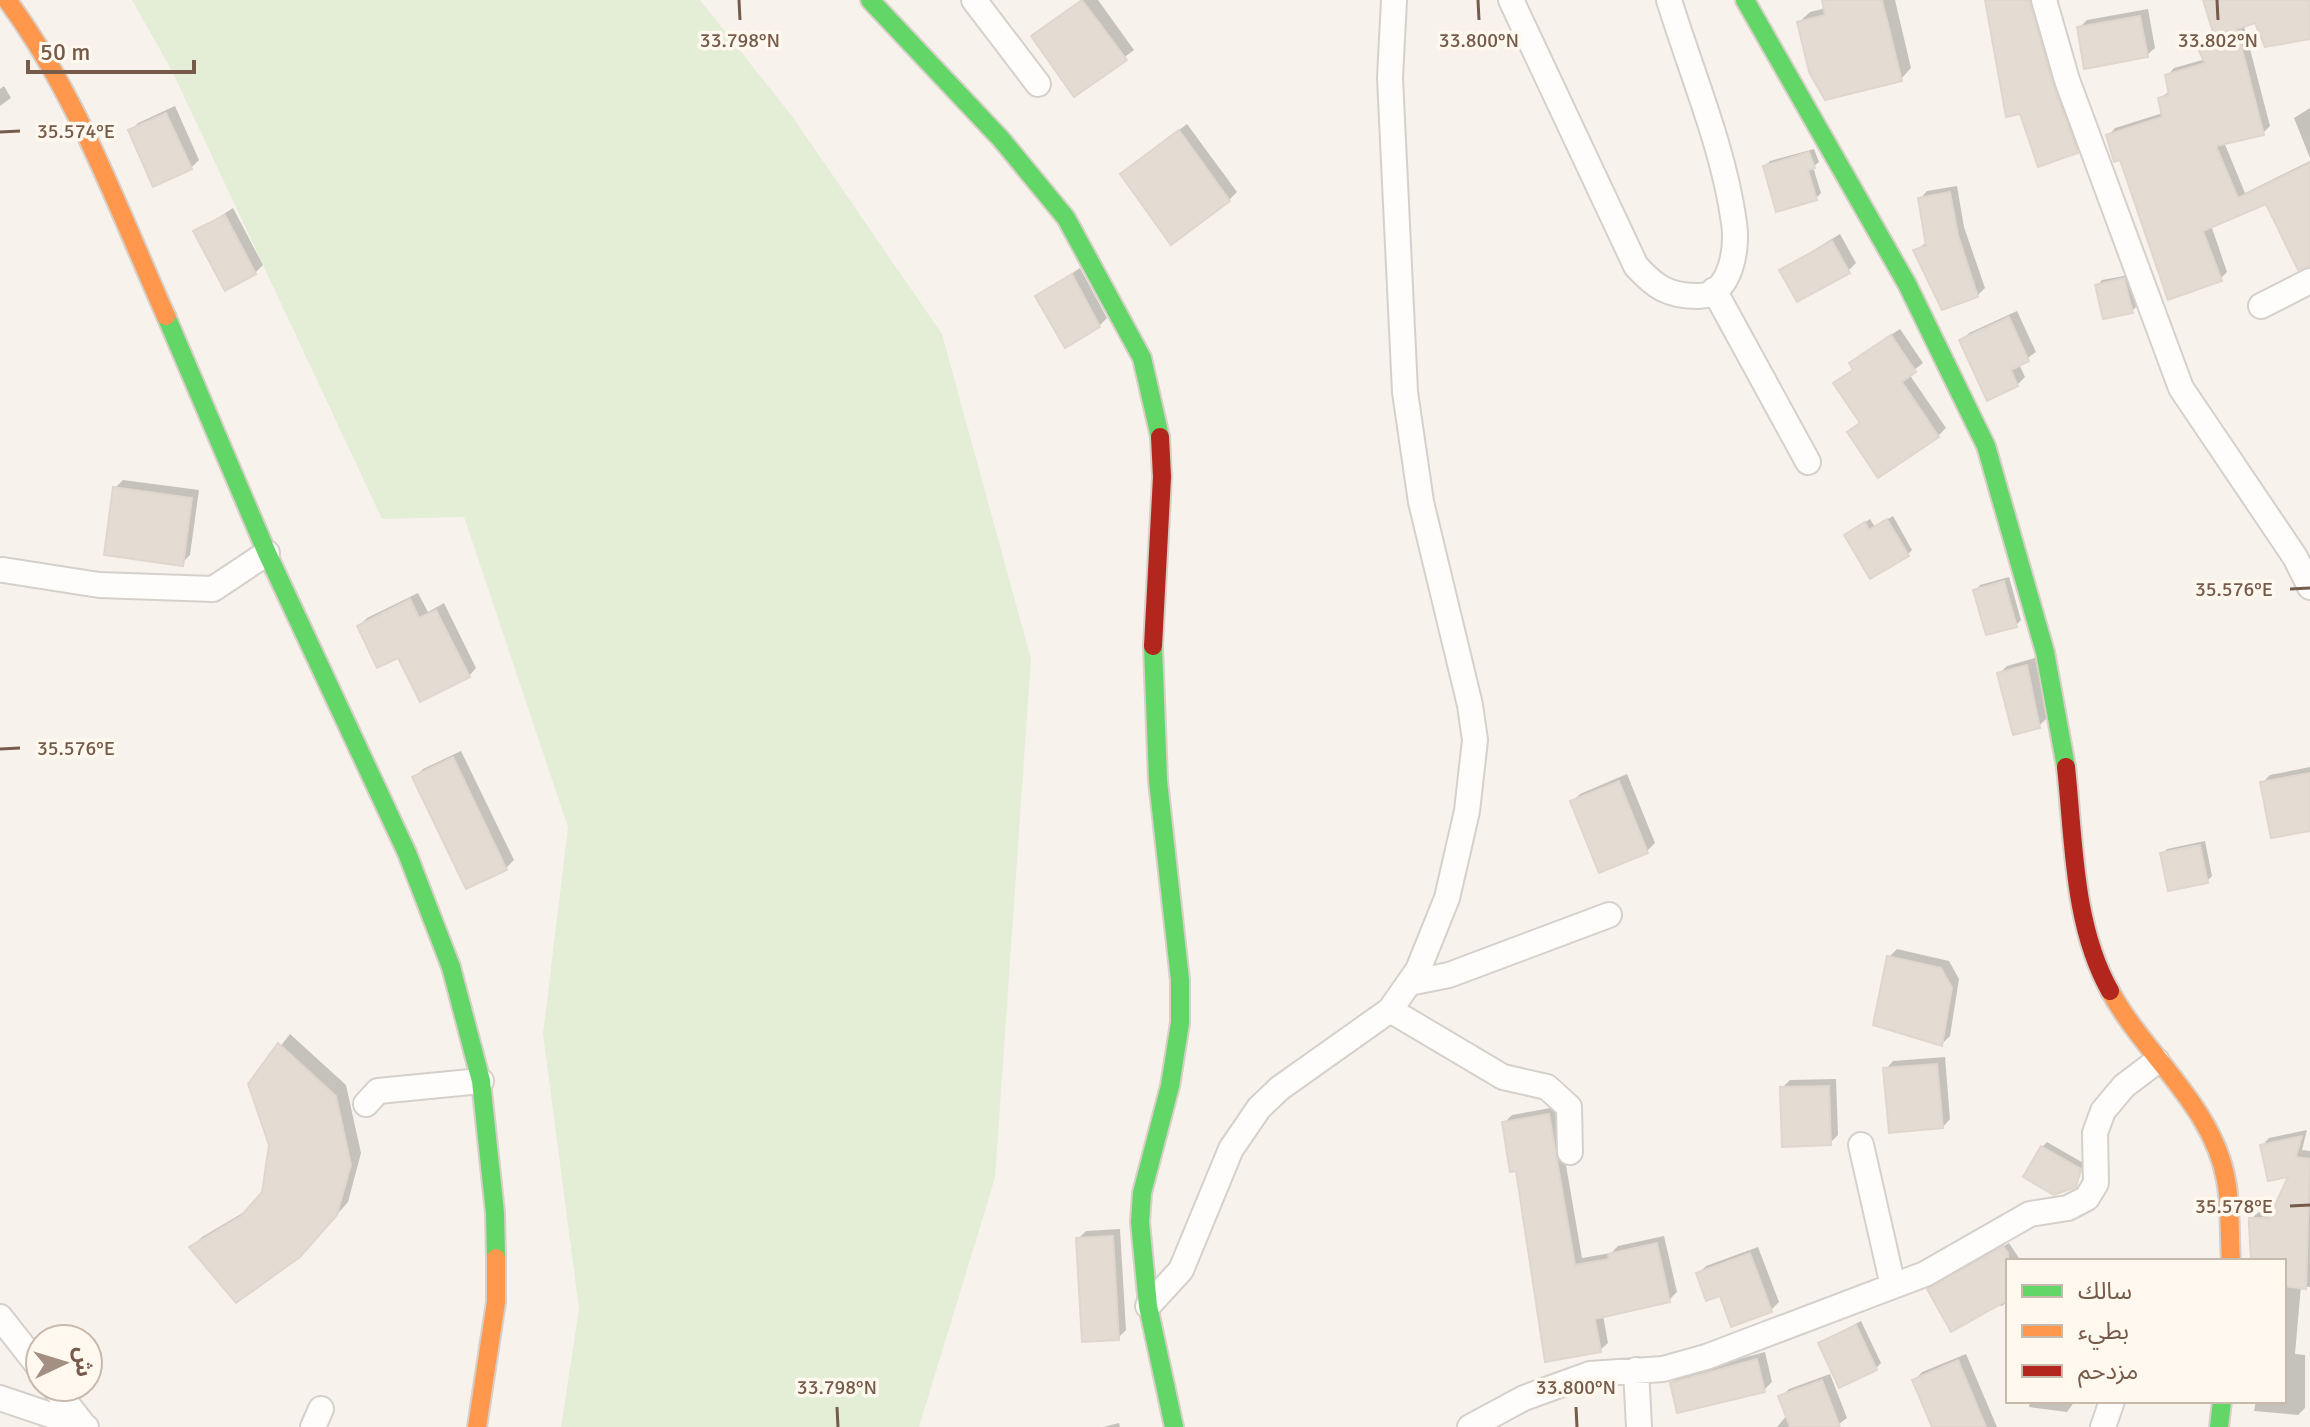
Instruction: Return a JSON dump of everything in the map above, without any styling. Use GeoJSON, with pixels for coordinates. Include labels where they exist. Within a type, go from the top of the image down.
{"type":"FeatureCollection","features":[{"type":"Feature","properties":{"kind":"main road"},"geometry":{"type":"LineString","coordinates":[[7,0],[35,38],[68,100],[205,401],[267,553],[431,909],[466,1013],[481,1081],[497,1264],[496,1302],[477,1427]]}},
{"type":"Feature","properties":{"kind":"main road"},"geometry":{"type":"LineString","coordinates":[[870,0],[1001,139],[1066,218],[1142,358],[1159,421],[1162,491],[1152,660],[1158,781],[1180,980],[1180,1023],[1170,1086],[1142,1193],[1141,1235],[1148,1306],[1174,1427]]}},
{"type":"Feature","properties":{"kind":"main road"},"geometry":{"type":"LineString","coordinates":[[1745,0],[1907,284],[1986,446],[2045,652],[2062,736],[2083,915],[2097,968],[2119,1008],[2192,1105],[2214,1145],[2226,1179],[2231,1259]]}},
{"type":"Feature","properties":{"kind":"main road"},"geometry":{"type":"LineString","coordinates":[[2219,1427],[2222,1403]]}},
{"type":"Feature","properties":{"kind":"street"},"geometry":{"type":"LineString","coordinates":[[974,0],[1038,84]]}},
{"type":"Feature","properties":{"kind":"street"},"geometry":{"type":"LineString","coordinates":[[1148,1306],[1186,1261],[1231,1149],[1259,1108],[1280,1088],[1390,1010],[1409,983],[1435,934],[1447,898],[1467,811],[1475,740],[1470,705],[1421,502],[1405,392],[1390,78],[1394,0]]}},
{"type":"Feature","properties":{"kind":"street"},"geometry":{"type":"LineString","coordinates":[[1511,0],[1636,266],[1656,287],[1675,296],[1705,297],[1721,285],[1734,259],[1735,225],[1724,175],[1669,0]]}},
{"type":"Feature","properties":{"kind":"street"},"geometry":{"type":"LineString","coordinates":[[2044,0],[2067,80],[2181,388],[2295,557],[2310,587]]}},
{"type":"Feature","properties":{"kind":"street"},"geometry":{"type":"LineString","coordinates":[[2261,306],[2310,281]]}},
{"type":"Feature","properties":{"kind":"street"},"geometry":{"type":"LineString","coordinates":[[1714,290],[1808,462]]}},
{"type":"Feature","properties":{"kind":"street"},"geometry":{"type":"LineString","coordinates":[[3,570],[99,585],[213,589],[267,553]]}},
{"type":"Feature","properties":{"kind":"street"},"geometry":{"type":"LineString","coordinates":[[1409,983],[1449,975],[1609,915]]}},
{"type":"Feature","properties":{"kind":"street"},"geometry":{"type":"LineString","coordinates":[[1390,1010],[1503,1077],[1547,1087],[1569,1107],[1570,1152]]}},
{"type":"Feature","properties":{"kind":"street"},"geometry":{"type":"LineString","coordinates":[[1470,1427],[1524,1398],[1590,1374],[1663,1369],[1706,1357],[1925,1274],[2030,1214],[2068,1208],[2087,1198],[2096,1183],[2095,1133],[2103,1111],[2124,1086],[2157,1061]]}},
{"type":"Feature","properties":{"kind":"street"},"geometry":{"type":"LineString","coordinates":[[366,1104],[378,1091],[481,1081]]}},
{"type":"Feature","properties":{"kind":"street"},"geometry":{"type":"LineString","coordinates":[[1861,1145],[1893,1286]]}},
{"type":"Feature","properties":{"kind":"street"},"geometry":{"type":"LineString","coordinates":[[0,1317],[24,1348]]}},
{"type":"Feature","properties":{"kind":"street"},"geometry":{"type":"LineString","coordinates":[[1636,1370],[1639,1427]]}},
{"type":"Feature","properties":{"kind":"street"},"geometry":{"type":"LineString","coordinates":[[0,1398],[85,1427]]}},
{"type":"Feature","properties":{"kind":"street"},"geometry":{"type":"LineString","coordinates":[[66,1403],[85,1427]]}},
{"type":"Feature","properties":{"kind":"street"},"geometry":{"type":"LineString","coordinates":[[2103,1427],[2111,1403]]}},
{"type":"Feature","properties":{"kind":"green space"},"geometry":{"type":"Polygon","coordinates":[[[132,0],[700,0],[792,116],[942,334],[1031,659],[995,1178],[919,1427],[561,1427],[579,1309],[543,1034],[568,827],[464,517],[382,519],[173,73],[132,0]]]}},
{"type":"Feature","properties":{"kind":"building"},"geometry":{"type":"Polygon","coordinates":[[[1082,0],[1127,60],[1074,97],[1031,36],[1082,0]]]}},
{"type":"Feature","properties":{"kind":"building"},"geometry":{"type":"Polygon","coordinates":[[[1822,0],[1882,0],[1902,81],[1825,100],[1809,72],[1797,22],[1825,15],[1822,0]]]}},
{"type":"Feature","properties":{"kind":"building"},"geometry":{"type":"Polygon","coordinates":[[[1985,0],[2029,0],[2053,84],[2078,153],[2038,167],[2020,114],[2006,117],[1985,0]]]}},
{"type":"Feature","properties":{"kind":"building"},"geometry":{"type":"Polygon","coordinates":[[[2203,0],[2310,0],[2310,39],[2265,47],[2255,23],[2237,29],[2264,135],[2216,146],[2238,198],[2310,163],[2310,266],[2298,270],[2266,204],[2203,231],[2222,281],[2168,300],[2120,160],[2114,162],[2106,135],[2162,117],[2158,98],[2169,95],[2165,75],[2205,63],[2199,51],[2216,42],[2203,0]]]}},
{"type":"Feature","properties":{"kind":"building"},"geometry":{"type":"Polygon","coordinates":[[[2140,16],[2148,57],[2084,69],[2077,27],[2140,16]]]}},
{"type":"Feature","properties":{"kind":"building"},"geometry":{"type":"Polygon","coordinates":[[[166,113],[192,169],[153,187],[128,130],[166,113]]]}},
{"type":"Feature","properties":{"kind":"building"},"geometry":{"type":"Polygon","coordinates":[[[1179,130],[1230,201],[1171,245],[1120,174],[1179,130]]]}},
{"type":"Feature","properties":{"kind":"building"},"geometry":{"type":"Polygon","coordinates":[[[1809,152],[1815,168],[1808,170],[1817,200],[1776,212],[1763,166],[1809,152]]]}},
{"type":"Feature","properties":{"kind":"building"},"geometry":{"type":"Polygon","coordinates":[[[1950,192],[1958,235],[1978,297],[1942,310],[1913,250],[1926,246],[1918,198],[1950,192]]]}},
{"type":"Feature","properties":{"kind":"building"},"geometry":{"type":"Polygon","coordinates":[[[225,215],[256,274],[225,291],[193,231],[225,215]]]}},
{"type":"Feature","properties":{"kind":"building"},"geometry":{"type":"Polygon","coordinates":[[[1832,241],[1850,273],[1797,302],[1779,270],[1832,241]]]}},
{"type":"Feature","properties":{"kind":"building"},"geometry":{"type":"Polygon","coordinates":[[[1072,274],[1100,327],[1065,348],[1035,296],[1072,274]]]}},
{"type":"Feature","properties":{"kind":"building"},"geometry":{"type":"Polygon","coordinates":[[[2124,278],[2133,313],[2103,319],[2095,285],[2124,278]]]}},
{"type":"Feature","properties":{"kind":"building"},"geometry":{"type":"Polygon","coordinates":[[[2009,317],[2029,361],[2011,370],[2018,386],[1987,401],[1959,340],[2009,317]]]}},
{"type":"Feature","properties":{"kind":"building"},"geometry":{"type":"Polygon","coordinates":[[[1891,335],[1916,372],[1902,382],[1939,437],[1878,478],[1847,432],[1860,423],[1833,383],[1853,370],[1849,363],[1891,335]]]}},
{"type":"Feature","properties":{"kind":"building"},"geometry":{"type":"Polygon","coordinates":[[[113,487],[192,498],[183,566],[104,555],[113,487]]]}},
{"type":"Feature","properties":{"kind":"building"},"geometry":{"type":"Polygon","coordinates":[[[1887,519],[1909,556],[1870,579],[1844,535],[1865,522],[1869,530],[1887,519]]]}},
{"type":"Feature","properties":{"kind":"building"},"geometry":{"type":"Polygon","coordinates":[[[2004,581],[2017,627],[1986,635],[1973,590],[2004,581]]]}},
{"type":"Feature","properties":{"kind":"building"},"geometry":{"type":"Polygon","coordinates":[[[410,599],[419,618],[436,610],[470,677],[420,702],[398,658],[377,668],[357,626],[410,599]]]}},
{"type":"Feature","properties":{"kind":"building"},"geometry":{"type":"Polygon","coordinates":[[[2027,665],[2040,728],[2013,735],[1997,673],[2027,665]]]}},
{"type":"Feature","properties":{"kind":"building"},"geometry":{"type":"Polygon","coordinates":[[[453,757],[507,870],[466,889],[412,777],[453,757]]]}},
{"type":"Feature","properties":{"kind":"building"},"geometry":{"type":"Polygon","coordinates":[[[2310,773],[2310,831],[2271,838],[2260,782],[2310,773]]]}},
{"type":"Feature","properties":{"kind":"building"},"geometry":{"type":"Polygon","coordinates":[[[1619,781],[1648,853],[1599,873],[1570,801],[1619,781]]]}},
{"type":"Feature","properties":{"kind":"building"},"geometry":{"type":"Polygon","coordinates":[[[2200,845],[2208,883],[2168,891],[2160,853],[2200,845]]]}},
{"type":"Feature","properties":{"kind":"building"},"geometry":{"type":"Polygon","coordinates":[[[1887,956],[1941,968],[1952,988],[1942,1046],[1873,1025],[1887,956]]]}},
{"type":"Feature","properties":{"kind":"building"},"geometry":{"type":"Polygon","coordinates":[[[278,1043],[336,1096],[351,1165],[337,1215],[300,1257],[236,1303],[189,1247],[241,1216],[262,1192],[269,1145],[248,1084],[278,1043]]]}},
{"type":"Feature","properties":{"kind":"building"},"geometry":{"type":"Polygon","coordinates":[[[1937,1064],[1943,1128],[1889,1133],[1883,1068],[1937,1064]]]}},
{"type":"Feature","properties":{"kind":"building"},"geometry":{"type":"Polygon","coordinates":[[[1829,1086],[1831,1145],[1782,1147],[1780,1087],[1829,1086]]]}},
{"type":"Feature","properties":{"kind":"building"},"geometry":{"type":"Polygon","coordinates":[[[1549,1114],[1575,1265],[1609,1259],[1608,1254],[1657,1243],[1670,1302],[1595,1319],[1601,1352],[1545,1362],[1516,1171],[1510,1172],[1502,1122],[1549,1114]]]}},
{"type":"Feature","properties":{"kind":"building"},"geometry":{"type":"Polygon","coordinates":[[[2302,1136],[2296,1157],[2310,1159],[2306,1289],[2286,1286],[2286,1259],[2251,1259],[2249,1218],[2269,1218],[2288,1177],[2268,1181],[2260,1145],[2302,1136]]]}},
{"type":"Feature","properties":{"kind":"building"},"geometry":{"type":"Polygon","coordinates":[[[2041,1146],[2081,1169],[2076,1187],[2054,1195],[2023,1177],[2041,1146]]]}},
{"type":"Feature","properties":{"kind":"building"},"geometry":{"type":"Polygon","coordinates":[[[1113,1236],[1119,1340],[1082,1342],[1076,1238],[1113,1236]]]}},
{"type":"Feature","properties":{"kind":"building"},"geometry":{"type":"Polygon","coordinates":[[[2003,1246],[2008,1253],[2006,1301],[1951,1332],[1927,1289],[2003,1246]]]}},
{"type":"Feature","properties":{"kind":"building"},"geometry":{"type":"Polygon","coordinates":[[[1750,1253],[1772,1312],[1731,1327],[1720,1296],[1706,1301],[1696,1273],[1750,1253]]]}},
{"type":"Feature","properties":{"kind":"building"},"geometry":{"type":"Polygon","coordinates":[[[1856,1325],[1877,1370],[1839,1388],[1818,1343],[1856,1325]]]}},
{"type":"Feature","properties":{"kind":"building"},"geometry":{"type":"Polygon","coordinates":[[[1757,1359],[1765,1392],[1677,1413],[1670,1383],[1757,1359]]]}},
{"type":"Feature","properties":{"kind":"building"},"geometry":{"type":"Polygon","coordinates":[[[1958,1360],[1986,1427],[1932,1427],[1912,1380],[1958,1360]]]}},
{"type":"Feature","properties":{"kind":"building"},"geometry":{"type":"Polygon","coordinates":[[[1822,1380],[1840,1427],[1790,1427],[1778,1396],[1822,1380]]]}},
{"type":"Feature","properties":{"kind":"traffic: fast"},"geometry":{"type":"LineString","coordinates":[[870,0],[1001,139],[1066,218],[1142,358],[1160,437]]}},
{"type":"Feature","properties":{"kind":"traffic: fast"},"geometry":{"type":"LineString","coordinates":[[1745,0],[1907,284],[1986,446],[2045,652],[2066,767]]}},
{"type":"Feature","properties":{"kind":"traffic: fast"},"geometry":{"type":"LineString","coordinates":[[166,316],[267,553],[407,853],[451,967],[481,1081],[495,1213],[496,1258]]}},
{"type":"Feature","properties":{"kind":"traffic: fast"},"geometry":{"type":"LineString","coordinates":[[1153,646],[1158,781],[1180,980],[1180,1023],[1170,1086],[1142,1193],[1140,1222],[1148,1306],[1174,1427]]}},
{"type":"Feature","properties":{"kind":"traffic: fast"},"geometry":{"type":"LineString","coordinates":[[2219,1427],[2222,1403]]}},
{"type":"Feature","properties":{"kind":"traffic: slow"},"geometry":{"type":"LineString","coordinates":[[7,0],[55,74],[75,113],[166,316]]}},
{"type":"Feature","properties":{"kind":"traffic: slow"},"geometry":{"type":"LineString","coordinates":[[2110,991],[2193,1104],[2219,1153],[2228,1190],[2231,1259]]}},
{"type":"Feature","properties":{"kind":"traffic: slow"},"geometry":{"type":"LineString","coordinates":[[477,1427],[496,1302],[496,1258]]}},
{"type":"Feature","properties":{"kind":"traffic: jam"},"geometry":{"type":"LineString","coordinates":[[1153,646],[1162,477],[1160,437]]}},
{"type":"Feature","properties":{"kind":"traffic: jam"},"geometry":{"type":"LineString","coordinates":[[2066,767],[2082,911],[2098,965],[2110,991]]}}]}
